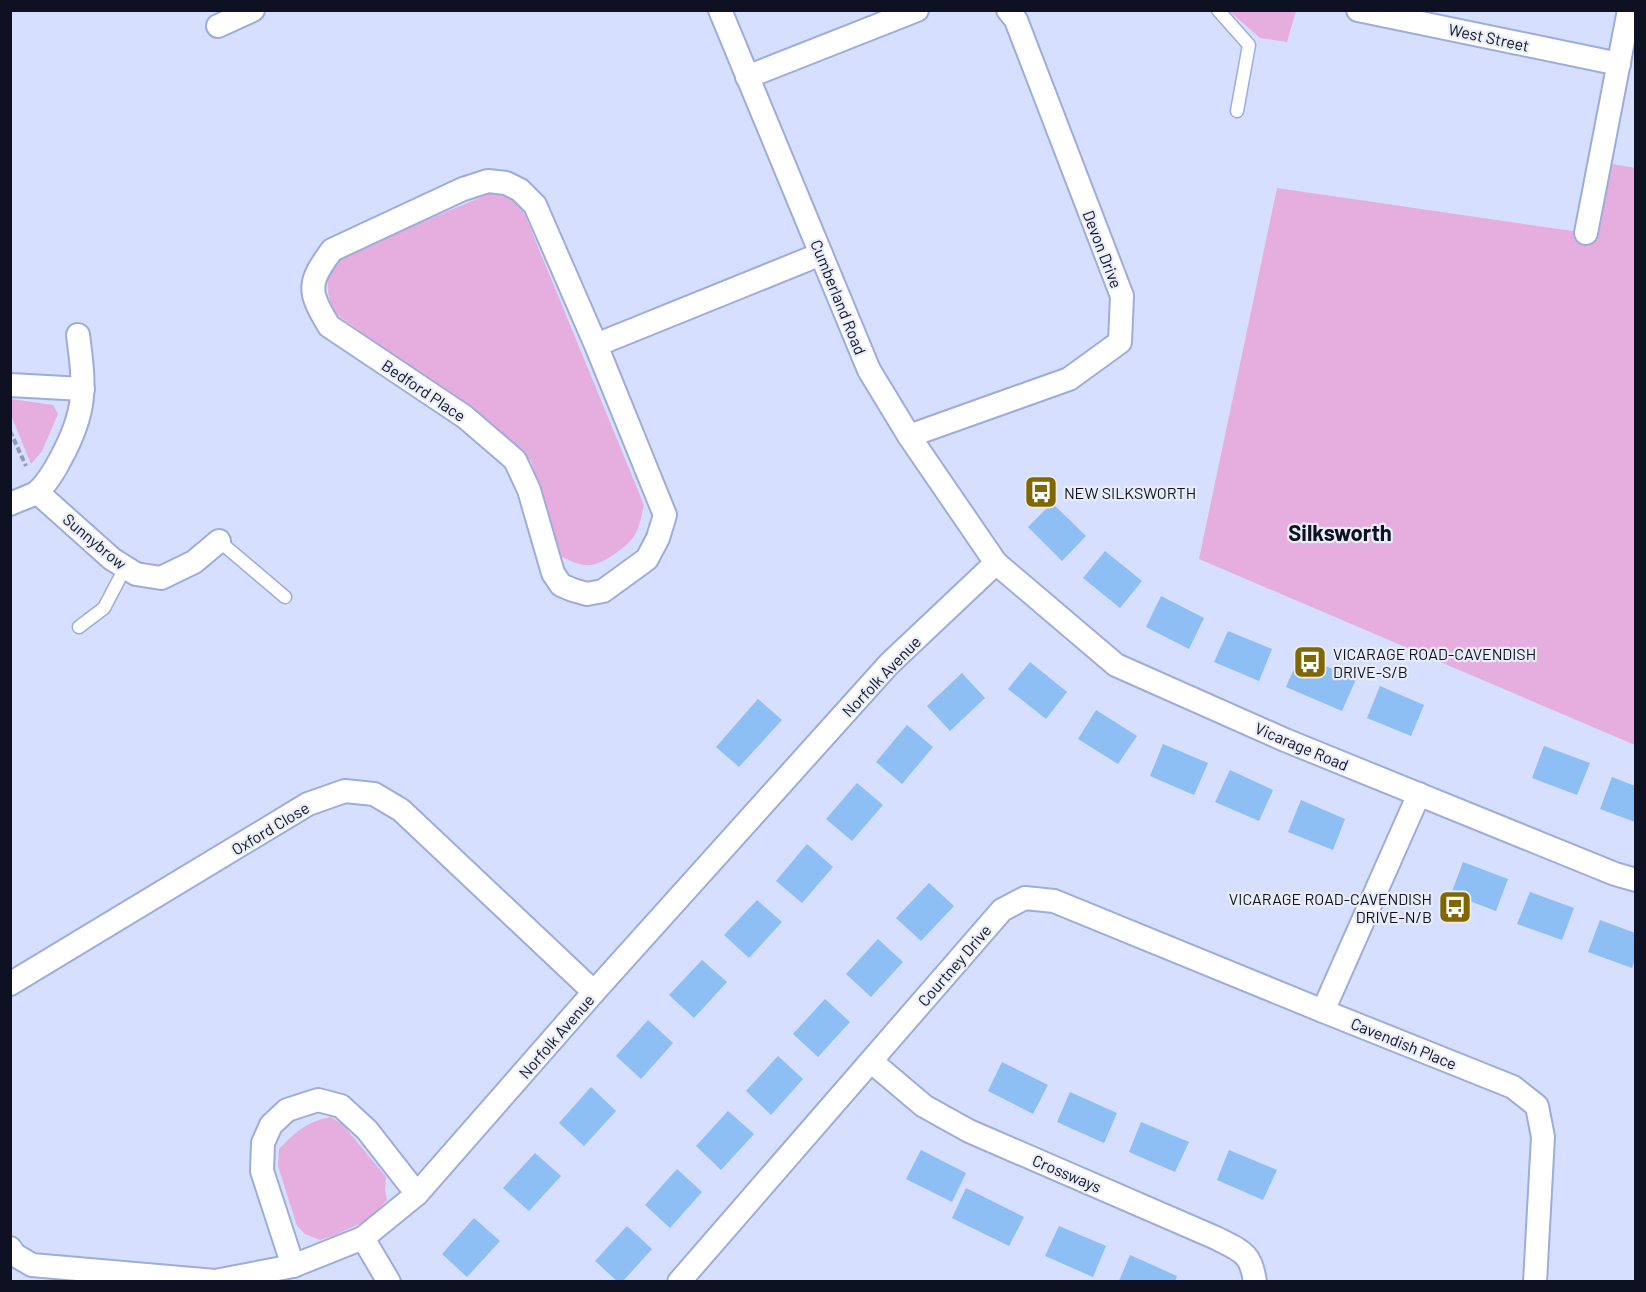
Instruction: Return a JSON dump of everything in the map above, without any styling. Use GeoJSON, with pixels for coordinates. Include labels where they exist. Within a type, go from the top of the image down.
{"type":"FeatureCollection","features":[{"type":"Feature","properties":{"kind":"street"},"geometry":{"type":"LineString","coordinates":[[218,26],[253,10]]}},
{"type":"Feature","properties":{"kind":"street","name":"Cumberland Road"},"geometry":{"type":"LineString","coordinates":[[720,10],[869,370],[909,435],[996,563]]}},
{"type":"Feature","properties":{"kind":"street"},"geometry":{"type":"LineString","coordinates":[[747,77],[917,10]]}},
{"type":"Feature","properties":{"kind":"street","name":"Devon Drive"},"geometry":{"type":"LineString","coordinates":[[909,435],[1069,379],[1120,342],[1122,296],[1016,20],[1008,10]]}},
{"type":"Feature","properties":{"kind":"street","name":"West Street"},"geometry":{"type":"LineString","coordinates":[[1358,10],[1619,64]]}},
{"type":"Feature","properties":{"kind":"street"},"geometry":{"type":"LineString","coordinates":[[1586,233],[1629,10]]}},
{"type":"Feature","properties":{"kind":"street","name":"Bedford Place"},"geometry":{"type":"LineString","coordinates":[[488,181],[506,183],[520,190],[535,205],[596,345],[665,515],[658,538],[647,559],[603,591],[587,594],[561,585],[553,573],[529,490],[515,460],[465,417],[328,326],[316,304],[312,288],[320,267],[333,250],[464,189],[488,181]]}},
{"type":"Feature","properties":{"kind":"street"},"geometry":{"type":"LineString","coordinates":[[596,345],[821,254]]}},
{"type":"Feature","properties":{"kind":"street"},"geometry":{"type":"LineString","coordinates":[[10,504],[37,492],[56,467],[80,419],[84,379],[78,335]]}},
{"type":"Feature","properties":{"kind":"street"},"geometry":{"type":"LineString","coordinates":[[10,385],[83,389]]}},
{"type":"Feature","properties":{"kind":"street","name":"Sunnybrow"},"geometry":{"type":"LineString","coordinates":[[37,492],[112,559],[136,574],[161,578],[194,562],[219,541]]}},
{"type":"Feature","properties":{"kind":"street","name":"Vicarage Road"},"geometry":{"type":"LineString","coordinates":[[996,563],[1116,665],[1285,740],[1615,874],[1635,880]]}},
{"type":"Feature","properties":{"kind":"street","name":"Norfolk Avenue"},"geometry":{"type":"LineString","coordinates":[[10,1248],[15,1255],[32,1265],[215,1281],[293,1266],[363,1238],[417,1194],[594,992],[889,664],[996,563]]}},
{"type":"Feature","properties":{"kind":"street","name":"Oxford Close"},"geometry":{"type":"LineString","coordinates":[[10,984],[308,804],[345,791],[374,794],[401,810],[594,992]]}},
{"type":"Feature","properties":{"kind":"street"},"geometry":{"type":"LineString","coordinates":[[1323,1011],[1419,794]]}},
{"type":"Feature","properties":{"kind":"street","name":"Courtney Drive"},"geometry":{"type":"LineString","coordinates":[[683,1280],[1002,910],[1025,898],[1054,902],[1323,1011]]}},
{"type":"Feature","properties":{"kind":"street","name":"Cavendish Place"},"geometry":{"type":"LineString","coordinates":[[1323,1011],[1513,1087],[1537,1106],[1543,1137],[1535,1281]]}},
{"type":"Feature","properties":{"kind":"street","name":"Crossways"},"geometry":{"type":"LineString","coordinates":[[872,1062],[924,1107],[969,1131],[1216,1238],[1242,1252],[1253,1264],[1256,1281]]}},
{"type":"Feature","properties":{"kind":"street"},"geometry":{"type":"LineString","coordinates":[[293,1266],[262,1172],[263,1143],[271,1125],[287,1110],[318,1100],[341,1106],[367,1130],[417,1194]]}},
{"type":"Feature","properties":{"kind":"street"},"geometry":{"type":"LineString","coordinates":[[363,1238],[389,1281]]}},
{"type":"Feature","properties":{"kind":"lane"},"geometry":{"type":"LineString","coordinates":[[1218,10],[1249,45],[1237,111]]}},
{"type":"Feature","properties":{"kind":"lane"},"geometry":{"type":"LineString","coordinates":[[219,541],[285,597]]}},
{"type":"Feature","properties":{"kind":"lane"},"geometry":{"type":"LineString","coordinates":[[79,627],[104,608],[126,568]]}},
{"type":"Feature","properties":{"kind":"path"},"geometry":{"type":"LineString","coordinates":[[10,430],[37,492]]}},
{"type":"Feature","properties":{"kind":"shaded area"},"geometry":{"type":"Polygon","coordinates":[[[1229,11],[1296,11],[1287,42],[1260,38],[1229,11]]]}},
{"type":"Feature","properties":{"kind":"shaded area"},"geometry":{"type":"Polygon","coordinates":[[[1613,164],[1635,168],[1635,745],[1199,559],[1277,188],[1586,233],[1613,164]]]}},
{"type":"Feature","properties":{"kind":"shaded area"},"geometry":{"type":"Polygon","coordinates":[[[491,193],[515,199],[525,215],[644,505],[638,528],[632,539],[613,555],[592,565],[575,563],[560,556],[531,461],[501,432],[336,314],[329,297],[330,273],[348,253],[491,193]]]}},
{"type":"Feature","properties":{"kind":"shaded area"},"geometry":{"type":"Polygon","coordinates":[[[11,399],[53,405],[58,414],[42,451],[31,464],[11,415],[11,399]]]}},
{"type":"Feature","properties":{"kind":"shaded area"},"geometry":{"type":"Polygon","coordinates":[[[331,1117],[343,1125],[386,1177],[387,1200],[368,1220],[320,1240],[305,1234],[297,1226],[278,1166],[279,1149],[302,1128],[331,1117]]]}},
{"type":"Feature","properties":{"kind":"building"},"geometry":{"type":"Polygon","coordinates":[[[1052,503],[1086,536],[1062,561],[1028,527],[1052,503]]]}},
{"type":"Feature","properties":{"kind":"building"},"geometry":{"type":"Polygon","coordinates":[[[1105,551],[1142,581],[1120,608],[1083,578],[1105,551]]]}},
{"type":"Feature","properties":{"kind":"building"},"geometry":{"type":"Polygon","coordinates":[[[1161,596],[1204,618],[1189,649],[1146,627],[1161,596]]]}},
{"type":"Feature","properties":{"kind":"building"},"geometry":{"type":"Polygon","coordinates":[[[1228,631],[1272,649],[1259,681],[1214,662],[1228,631]]]}},
{"type":"Feature","properties":{"kind":"building"},"geometry":{"type":"Polygon","coordinates":[[[1300,655],[1356,679],[1342,711],[1286,687],[1300,655]]]}},
{"type":"Feature","properties":{"kind":"building"},"geometry":{"type":"Polygon","coordinates":[[[1030,662],[1067,692],[1046,719],[1008,689],[1030,662]]]}},
{"type":"Feature","properties":{"kind":"building"},"geometry":{"type":"Polygon","coordinates":[[[962,673],[985,698],[950,731],[927,706],[962,673]]]}},
{"type":"Feature","properties":{"kind":"building"},"geometry":{"type":"Polygon","coordinates":[[[1380,686],[1424,705],[1411,736],[1367,718],[1380,686]]]}},
{"type":"Feature","properties":{"kind":"building"},"geometry":{"type":"Polygon","coordinates":[[[758,699],[782,720],[739,767],[716,747],[758,699]]]}},
{"type":"Feature","properties":{"kind":"building"},"geometry":{"type":"Polygon","coordinates":[[[1096,710],[1137,736],[1118,764],[1078,739],[1096,710]]]}},
{"type":"Feature","properties":{"kind":"building"},"geometry":{"type":"Polygon","coordinates":[[[907,725],[933,747],[902,784],[876,762],[907,725]]]}},
{"type":"Feature","properties":{"kind":"building"},"geometry":{"type":"Polygon","coordinates":[[[1163,744],[1208,763],[1194,795],[1150,776],[1163,744]]]}},
{"type":"Feature","properties":{"kind":"building"},"geometry":{"type":"Polygon","coordinates":[[[1544,746],[1590,763],[1577,795],[1532,778],[1544,746]]]}},
{"type":"Feature","properties":{"kind":"building"},"geometry":{"type":"Polygon","coordinates":[[[1230,770],[1273,790],[1259,821],[1215,802],[1230,770]]]}},
{"type":"Feature","properties":{"kind":"building"},"geometry":{"type":"Polygon","coordinates":[[[1612,777],[1635,786],[1635,822],[1600,809],[1612,777]]]}},
{"type":"Feature","properties":{"kind":"building"},"geometry":{"type":"Polygon","coordinates":[[[857,783],[883,805],[852,841],[826,819],[857,783]]]}},
{"type":"Feature","properties":{"kind":"building"},"geometry":{"type":"Polygon","coordinates":[[[1301,800],[1345,819],[1333,850],[1288,832],[1301,800]]]}},
{"type":"Feature","properties":{"kind":"building"},"geometry":{"type":"Polygon","coordinates":[[[807,844],[833,867],[802,903],[776,881],[807,844]]]}},
{"type":"Feature","properties":{"kind":"building"},"geometry":{"type":"Polygon","coordinates":[[[1463,862],[1508,879],[1496,911],[1451,894],[1463,862]]]}},
{"type":"Feature","properties":{"kind":"building"},"geometry":{"type":"Polygon","coordinates":[[[929,883],[954,906],[921,941],[896,918],[929,883]]]}},
{"type":"Feature","properties":{"kind":"building"},"geometry":{"type":"Polygon","coordinates":[[[1530,892],[1574,908],[1562,940],[1517,924],[1530,892]]]}},
{"type":"Feature","properties":{"kind":"building"},"geometry":{"type":"Polygon","coordinates":[[[757,900],[782,922],[749,958],[724,935],[757,900]]]}},
{"type":"Feature","properties":{"kind":"building"},"geometry":{"type":"Polygon","coordinates":[[[1600,920],[1635,933],[1635,960],[1632,968],[1588,952],[1600,920]]]}},
{"type":"Feature","properties":{"kind":"building"},"geometry":{"type":"Polygon","coordinates":[[[878,939],[903,962],[871,997],[846,974],[878,939]]]}},
{"type":"Feature","properties":{"kind":"building"},"geometry":{"type":"Polygon","coordinates":[[[702,960],[727,982],[694,1018],[669,995],[702,960]]]}},
{"type":"Feature","properties":{"kind":"building"},"geometry":{"type":"Polygon","coordinates":[[[825,999],[850,1022],[818,1057],[793,1034],[825,999]]]}},
{"type":"Feature","properties":{"kind":"building"},"geometry":{"type":"Polygon","coordinates":[[[648,1020],[673,1043],[641,1079],[616,1056],[648,1020]]]}},
{"type":"Feature","properties":{"kind":"building"},"geometry":{"type":"Polygon","coordinates":[[[778,1056],[803,1079],[771,1115],[746,1091],[778,1056]]]}},
{"type":"Feature","properties":{"kind":"building"},"geometry":{"type":"Polygon","coordinates":[[[1002,1062],[1048,1085],[1033,1114],[988,1091],[1002,1062]]]}},
{"type":"Feature","properties":{"kind":"building"},"geometry":{"type":"Polygon","coordinates":[[[591,1087],[616,1111],[584,1146],[559,1123],[591,1087]]]}},
{"type":"Feature","properties":{"kind":"building"},"geometry":{"type":"Polygon","coordinates":[[[1070,1092],[1117,1113],[1104,1143],[1057,1122],[1070,1092]]]}},
{"type":"Feature","properties":{"kind":"building"},"geometry":{"type":"Polygon","coordinates":[[[728,1111],[754,1134],[721,1170],[696,1146],[728,1111]]]}},
{"type":"Feature","properties":{"kind":"building"},"geometry":{"type":"Polygon","coordinates":[[[1141,1122],[1189,1142],[1175,1172],[1129,1152],[1141,1122]]]}},
{"type":"Feature","properties":{"kind":"building"},"geometry":{"type":"Polygon","coordinates":[[[921,1150],[966,1173],[952,1202],[906,1179],[921,1150]]]}},
{"type":"Feature","properties":{"kind":"building"},"geometry":{"type":"Polygon","coordinates":[[[1229,1150],[1277,1170],[1263,1200],[1217,1180],[1229,1150]]]}},
{"type":"Feature","properties":{"kind":"building"},"geometry":{"type":"Polygon","coordinates":[[[535,1153],[561,1176],[529,1211],[503,1188],[535,1153]]]}},
{"type":"Feature","properties":{"kind":"building"},"geometry":{"type":"Polygon","coordinates":[[[677,1169],[702,1192],[670,1228],[645,1205],[677,1169]]]}},
{"type":"Feature","properties":{"kind":"building"},"geometry":{"type":"Polygon","coordinates":[[[966,1188],[1024,1217],[1009,1246],[952,1218],[966,1188]]]}},
{"type":"Feature","properties":{"kind":"building"},"geometry":{"type":"Polygon","coordinates":[[[474,1218],[500,1241],[467,1277],[442,1254],[474,1218]]]}},
{"type":"Feature","properties":{"kind":"building"},"geometry":{"type":"Polygon","coordinates":[[[627,1226],[652,1249],[623,1281],[617,1281],[595,1261],[627,1226]]]}},
{"type":"Feature","properties":{"kind":"building"},"geometry":{"type":"Polygon","coordinates":[[[1059,1226],[1106,1246],[1093,1277],[1045,1256],[1059,1226]]]}},
{"type":"Feature","properties":{"kind":"building"},"geometry":{"type":"Polygon","coordinates":[[[1130,1255],[1177,1276],[1175,1281],[1119,1281],[1130,1255]]]}},
{"type":"Feature","properties":{"kind":"place","name":"NEW SILKSWORTH"},"geometry":{"type":"Point","coordinates":[1041,492]}},
{"type":"Feature","properties":{"kind":"place","name":"VICARAGE ROAD-CAVENDISH DRIVE-S/B"},"geometry":{"type":"Point","coordinates":[1310,662]}},
{"type":"Feature","properties":{"kind":"place","name":"VICARAGE ROAD-CAVENDISH DRIVE-N/B"},"geometry":{"type":"Point","coordinates":[1455,907]}},
{"type":"Feature","properties":{"kind":"district","name":"Silksworth"},"geometry":{"type":"Point","coordinates":[1340,532]}}]}
